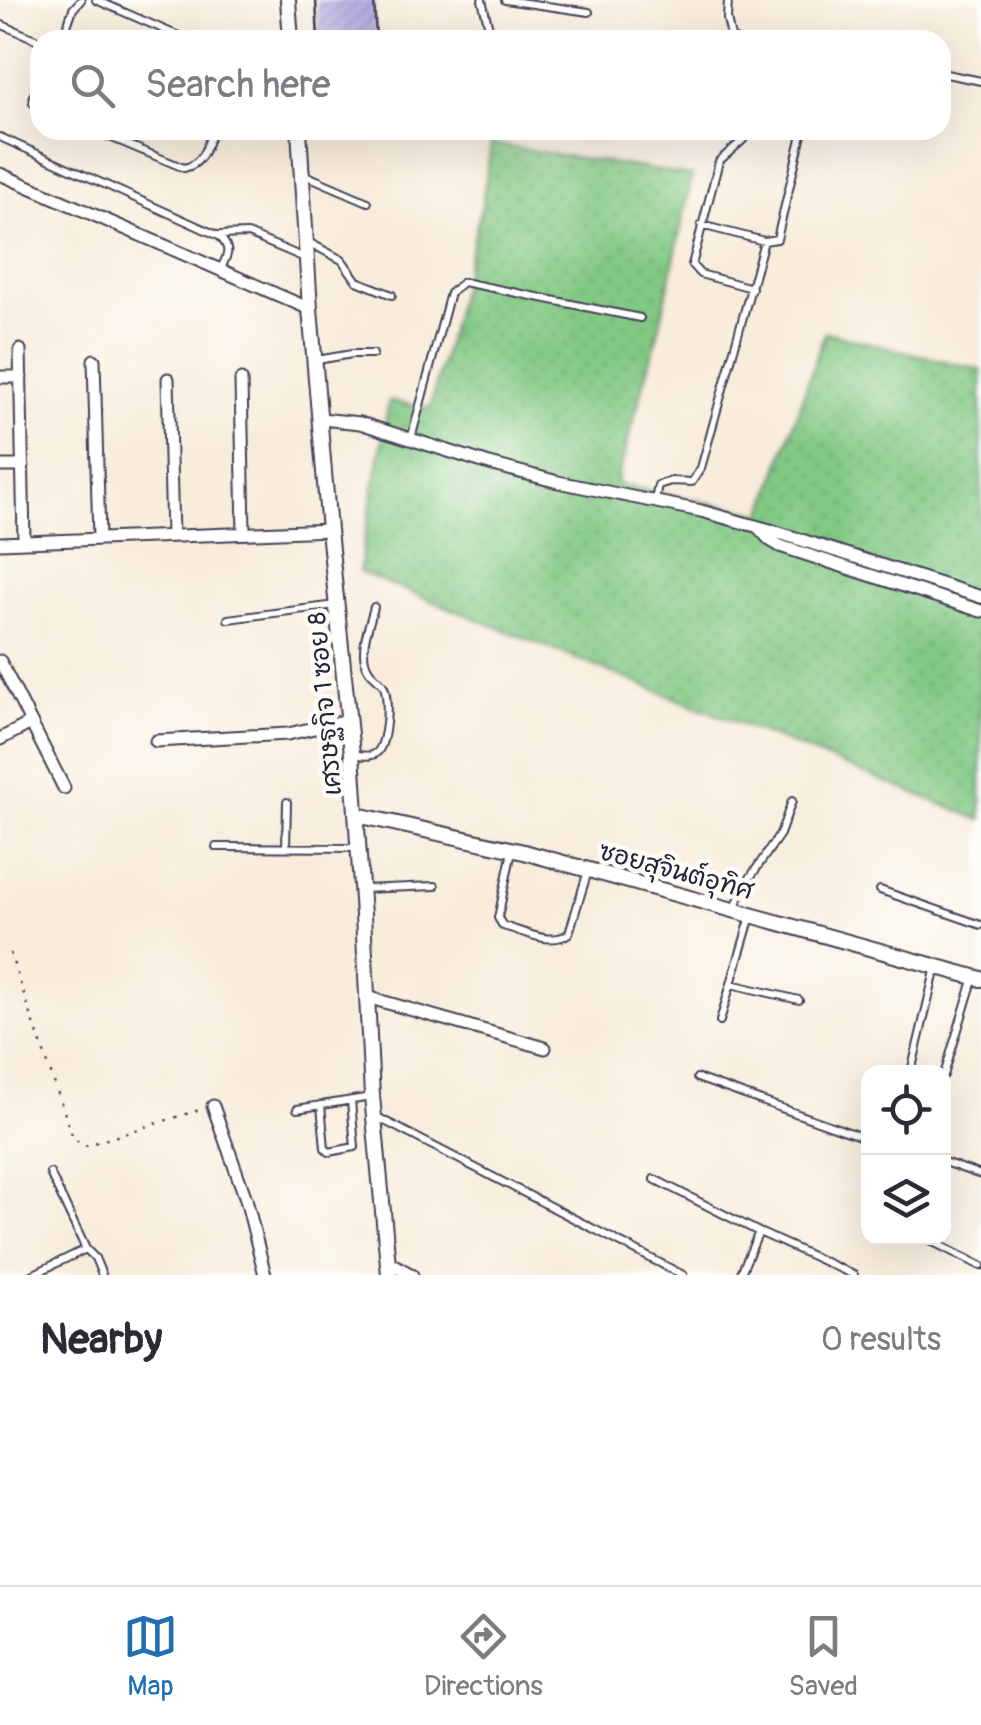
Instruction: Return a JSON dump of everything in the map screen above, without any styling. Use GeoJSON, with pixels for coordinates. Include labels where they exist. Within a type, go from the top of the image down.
{"type":"FeatureCollection","features":[{"type":"Feature","properties":{"kind":"street"},"geometry":{"type":"LineString","coordinates":[[288,0],[290,30]]}},
{"type":"Feature","properties":{"kind":"street","name":"เศรษฐกิจ 1 ซอย 8"},"geometry":{"type":"LineString","coordinates":[[297,140],[329,530],[352,754],[372,1096],[388,1268]]}},
{"type":"Feature","properties":{"kind":"street"},"geometry":{"type":"LineString","coordinates":[[0,175],[310,309]]}},
{"type":"Feature","properties":{"kind":"street"},"geometry":{"type":"LineString","coordinates":[[20,350],[24,540]]}},
{"type":"Feature","properties":{"kind":"street"},"geometry":{"type":"LineString","coordinates":[[94,360],[98,538]]}},
{"type":"Feature","properties":{"kind":"street"},"geometry":{"type":"LineString","coordinates":[[0,377],[21,377]]}},
{"type":"Feature","properties":{"kind":"street"},"geometry":{"type":"LineString","coordinates":[[168,379],[172,536]]}},
{"type":"Feature","properties":{"kind":"street"},"geometry":{"type":"LineString","coordinates":[[241,380],[244,533]]}},
{"type":"Feature","properties":{"kind":"street"},"geometry":{"type":"LineString","coordinates":[[321,419],[360,423],[558,482],[701,511],[981,597]]}},
{"type":"Feature","properties":{"kind":"street"},"geometry":{"type":"LineString","coordinates":[[0,466],[23,466]]}},
{"type":"Feature","properties":{"kind":"street"},"geometry":{"type":"LineString","coordinates":[[756,526],[780,546],[981,610]]}},
{"type":"Feature","properties":{"kind":"street"},"geometry":{"type":"LineString","coordinates":[[0,543],[329,530]]}},
{"type":"Feature","properties":{"kind":"street"},"geometry":{"type":"LineString","coordinates":[[0,662],[64,788]]}},
{"type":"Feature","properties":{"kind":"street"},"geometry":{"type":"LineString","coordinates":[[156,741],[288,734],[348,720]]}},
{"type":"Feature","properties":{"kind":"street"},"geometry":{"type":"LineString","coordinates":[[0,739],[30,723]]}},
{"type":"Feature","properties":{"kind":"street","name":"ซอยสุจินต์อุทิศ"},"geometry":{"type":"LineString","coordinates":[[356,815],[513,849],[978,976]]}},
{"type":"Feature","properties":{"kind":"street"},"geometry":{"type":"LineString","coordinates":[[367,997],[545,1048]]}},
{"type":"Feature","properties":{"kind":"street"},"geometry":{"type":"LineString","coordinates":[[213,1106],[246,1199],[265,1275]]}},
{"type":"Feature","properties":{"kind":"street"},"geometry":{"type":"LineString","coordinates":[[388,1268],[412,1275]]}},
{"type":"Feature","properties":{"kind":"lane"},"geometry":{"type":"LineString","coordinates":[[66,30],[81,0]]}},
{"type":"Feature","properties":{"kind":"lane"},"geometry":{"type":"LineString","coordinates":[[96,0],[165,30]]}},
{"type":"Feature","properties":{"kind":"lane"},"geometry":{"type":"LineString","coordinates":[[482,0],[490,30]]}},
{"type":"Feature","properties":{"kind":"lane"},"geometry":{"type":"LineString","coordinates":[[504,0],[554,3],[589,12]]}},
{"type":"Feature","properties":{"kind":"lane"},"geometry":{"type":"LineString","coordinates":[[728,0],[729,30]]}},
{"type":"Feature","properties":{"kind":"lane"},"geometry":{"type":"LineString","coordinates":[[0,24],[30,37]]}},
{"type":"Feature","properties":{"kind":"lane"},"geometry":{"type":"LineString","coordinates":[[951,75],[981,82]]}},
{"type":"Feature","properties":{"kind":"lane"},"geometry":{"type":"LineString","coordinates":[[0,137],[219,236],[229,253],[220,272]]}},
{"type":"Feature","properties":{"kind":"lane"},"geometry":{"type":"LineString","coordinates":[[117,140],[184,168],[195,166],[209,140]]}},
{"type":"Feature","properties":{"kind":"lane"},"geometry":{"type":"LineString","coordinates":[[743,140],[719,160],[693,256],[695,270],[700,274],[752,288]]}},
{"type":"Feature","properties":{"kind":"lane"},"geometry":{"type":"LineString","coordinates":[[701,225],[772,242],[780,234],[802,140]]}},
{"type":"Feature","properties":{"kind":"lane"},"geometry":{"type":"LineString","coordinates":[[302,174],[368,202]]}},
{"type":"Feature","properties":{"kind":"lane"},"geometry":{"type":"LineString","coordinates":[[219,236],[248,234],[308,260]]}},
{"type":"Feature","properties":{"kind":"lane"},"geometry":{"type":"LineString","coordinates":[[307,241],[342,260],[357,281],[392,295]]}},
{"type":"Feature","properties":{"kind":"lane"},"geometry":{"type":"LineString","coordinates":[[654,502],[658,485],[692,482],[700,468],[764,241]]}},
{"type":"Feature","properties":{"kind":"lane"},"geometry":{"type":"LineString","coordinates":[[410,440],[450,293],[463,282],[640,318]]}},
{"type":"Feature","properties":{"kind":"lane"},"geometry":{"type":"LineString","coordinates":[[316,360],[373,354]]}},
{"type":"Feature","properties":{"kind":"lane"},"geometry":{"type":"LineString","coordinates":[[228,618],[337,605]]}},
{"type":"Feature","properties":{"kind":"lane"},"geometry":{"type":"LineString","coordinates":[[352,754],[370,756],[382,745],[388,700],[382,684],[372,677],[365,664],[363,650],[374,607]]}},
{"type":"Feature","properties":{"kind":"lane"},"geometry":{"type":"LineString","coordinates":[[286,802],[286,847]]}},
{"type":"Feature","properties":{"kind":"lane"},"geometry":{"type":"LineString","coordinates":[[734,910],[742,888],[780,834],[792,802]]}},
{"type":"Feature","properties":{"kind":"lane"},"geometry":{"type":"LineString","coordinates":[[216,847],[359,848]]}},
{"type":"Feature","properties":{"kind":"lane"},"geometry":{"type":"LineString","coordinates":[[513,849],[498,918],[503,926],[553,940],[569,933],[589,870]]}},
{"type":"Feature","properties":{"kind":"lane"},"geometry":{"type":"LineString","coordinates":[[361,890],[436,886]]}},
{"type":"Feature","properties":{"kind":"lane"},"geometry":{"type":"LineString","coordinates":[[880,890],[981,925]]}},
{"type":"Feature","properties":{"kind":"lane"},"geometry":{"type":"LineString","coordinates":[[720,1021],[752,914]]}},
{"type":"Feature","properties":{"kind":"lane"},"geometry":{"type":"LineString","coordinates":[[913,1065],[936,966]]}},
{"type":"Feature","properties":{"kind":"lane"},"geometry":{"type":"LineString","coordinates":[[947,1065],[978,976]]}},
{"type":"Feature","properties":{"kind":"lane"},"geometry":{"type":"LineString","coordinates":[[731,984],[799,1000]]}},
{"type":"Feature","properties":{"kind":"lane"},"geometry":{"type":"LineString","coordinates":[[697,1078],[861,1137]]}},
{"type":"Feature","properties":{"kind":"lane"},"geometry":{"type":"LineString","coordinates":[[297,1109],[372,1096]]}},
{"type":"Feature","properties":{"kind":"lane"},"geometry":{"type":"LineString","coordinates":[[320,1106],[324,1148],[329,1152],[355,1148],[351,1101]]}},
{"type":"Feature","properties":{"kind":"lane"},"geometry":{"type":"LineString","coordinates":[[374,1116],[683,1275]]}},
{"type":"Feature","properties":{"kind":"lane"},"geometry":{"type":"LineString","coordinates":[[951,1164],[981,1175]]}},
{"type":"Feature","properties":{"kind":"lane"},"geometry":{"type":"LineString","coordinates":[[50,1173],[102,1275]]}},
{"type":"Feature","properties":{"kind":"lane"},"geometry":{"type":"LineString","coordinates":[[654,1179],[854,1275]]}},
{"type":"Feature","properties":{"kind":"lane"},"geometry":{"type":"LineString","coordinates":[[740,1275],[758,1232]]}},
{"type":"Feature","properties":{"kind":"lane"},"geometry":{"type":"LineString","coordinates":[[939,1245],[981,1266]]}},
{"type":"Feature","properties":{"kind":"lane"},"geometry":{"type":"LineString","coordinates":[[32,1275],[86,1249]]}},
{"type":"Feature","properties":{"kind":"path"},"geometry":{"type":"LineString","coordinates":[[10,953],[73,1138],[85,1146],[213,1106]]}},
{"type":"Feature","properties":{"kind":"green space"},"geometry":{"type":"Polygon","coordinates":[[[491,144],[692,176],[660,325],[616,484],[763,514],[825,332],[981,370],[981,820],[359,572],[389,401],[430,408],[482,206],[491,144]]]}},
{"type":"Feature","properties":{"kind":"building"},"geometry":{"type":"Polygon","coordinates":[[[316,0],[374,0],[376,30],[318,30],[316,0]]]}}]}
